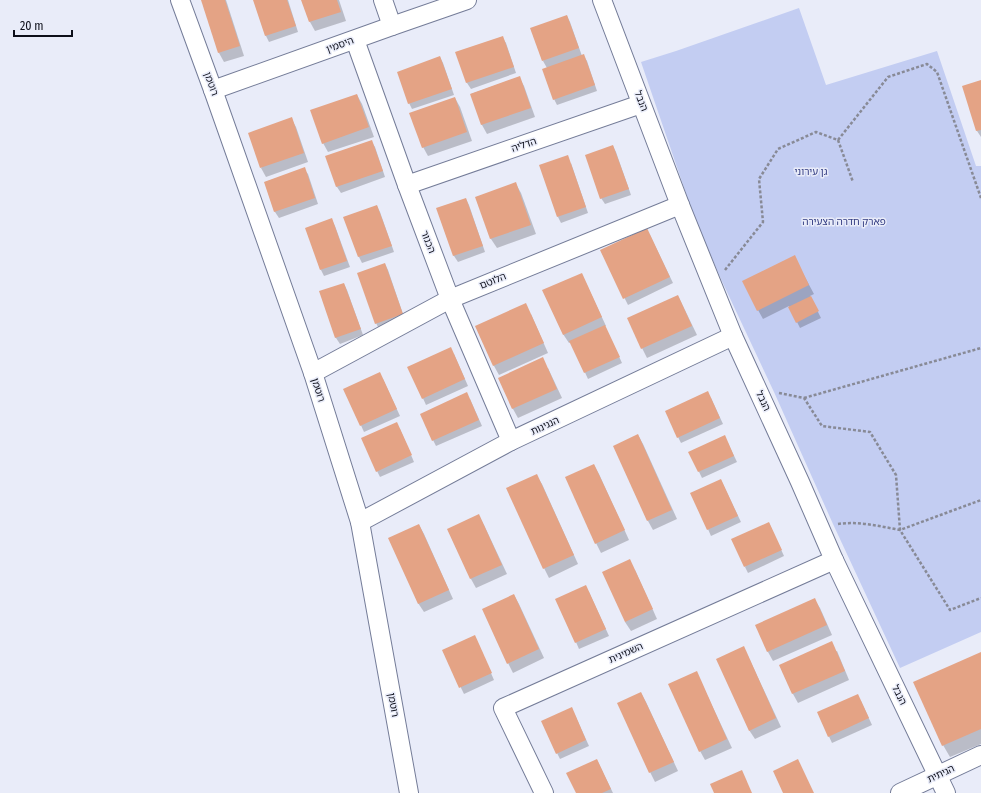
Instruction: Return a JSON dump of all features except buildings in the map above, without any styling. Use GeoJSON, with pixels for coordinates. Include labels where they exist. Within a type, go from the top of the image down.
{"type":"FeatureCollection","features":[{"type":"Feature","properties":{"kind":"street","name":"רוטמן"},"geometry":{"type":"LineString","coordinates":[[180,0],[313,373],[360,522],[409,793]]}},
{"type":"Feature","properties":{"kind":"street"},"geometry":{"type":"LineString","coordinates":[[383,0],[392,26]]}},
{"type":"Feature","properties":{"kind":"street","name":"היסמין"},"geometry":{"type":"LineString","coordinates":[[213,90],[467,0]]}},
{"type":"Feature","properties":{"kind":"street","name":"הנבל"},"geometry":{"type":"LineString","coordinates":[[602,0],[680,205],[733,336],[834,560],[946,793]]}},
{"type":"Feature","properties":{"kind":"street","name":"הכנור"},"geometry":{"type":"LineString","coordinates":[[355,40],[407,186],[450,299],[511,442]]}},
{"type":"Feature","properties":{"kind":"street","name":"הדליה"},"geometry":{"type":"LineString","coordinates":[[407,186],[641,104]]}},
{"type":"Feature","properties":{"kind":"street","name":"הלוטם"},"geometry":{"type":"LineString","coordinates":[[313,373],[450,299],[680,205]]}},
{"type":"Feature","properties":{"kind":"street","name":"הנגינות"},"geometry":{"type":"LineString","coordinates":[[360,522],[511,442],[733,336]]}},
{"type":"Feature","properties":{"kind":"street","name":"השמינית"},"geometry":{"type":"LineString","coordinates":[[544,793],[503,708],[834,560]]}},
{"type":"Feature","properties":{"kind":"street","name":"הגיתית"},"geometry":{"type":"LineString","coordinates":[[900,793],[981,755]]}},
{"type":"Feature","properties":{"kind":"path"},"geometry":{"type":"LineString","coordinates":[[838,140],[888,78],[927,64],[937,72],[981,198]]}},
{"type":"Feature","properties":{"kind":"path"},"geometry":{"type":"LineString","coordinates":[[712,285],[763,222],[760,179],[778,149],[816,132],[838,140]]}},
{"type":"Feature","properties":{"kind":"path"},"geometry":{"type":"LineString","coordinates":[[838,140],[853,182]]}},
{"type":"Feature","properties":{"kind":"path"},"geometry":{"type":"LineString","coordinates":[[758,389],[804,398],[981,348]]}},
{"type":"Feature","properties":{"kind":"path"},"geometry":{"type":"LineString","coordinates":[[804,398],[822,426],[870,432],[896,475],[900,530],[950,610],[981,598]]}},
{"type":"Feature","properties":{"kind":"path"},"geometry":{"type":"LineString","coordinates":[[820,528],[833,524],[849,522],[876,525],[900,530],[981,500]]}},
{"type":"Feature","properties":{"kind":"green space","name":"פארק חדרה הצעירה"},"geometry":{"type":"Polygon","coordinates":[[[799,8],[826,85],[937,51],[976,166],[981,166],[981,632],[900,668],[720,277],[693,214],[641,62],[799,8]]]}},
{"type":"Feature","properties":{"kind":"park label","name":"גן עירוני"},"geometry":{"type":"Point","coordinates":[811,172]}}]}
